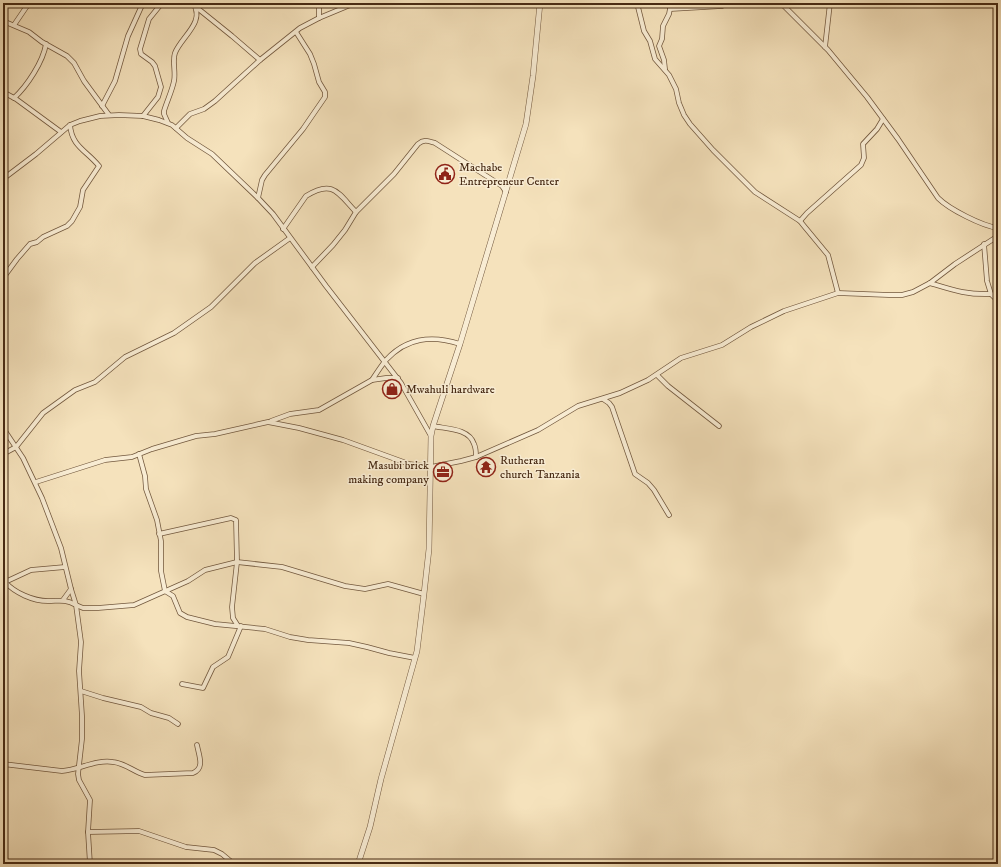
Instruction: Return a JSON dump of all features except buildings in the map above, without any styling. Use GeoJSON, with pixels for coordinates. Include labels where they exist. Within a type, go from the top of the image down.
{"type":"FeatureCollection","features":[{"type":"Feature","properties":{"kind":"street"},"geometry":{"type":"LineString","coordinates":[[14,25],[29,3]]}},
{"type":"Feature","properties":{"kind":"street"},"geometry":{"type":"LineString","coordinates":[[102,106],[115,81],[128,36],[143,3]]}},
{"type":"Feature","properties":{"kind":"street"},"geometry":{"type":"LineString","coordinates":[[144,116],[158,97],[161,87],[155,66],[141,54],[140,49],[149,19],[162,3]]}},
{"type":"Feature","properties":{"kind":"street"},"geometry":{"type":"LineString","coordinates":[[193,3],[260,60]]}},
{"type":"Feature","properties":{"kind":"street"},"geometry":{"type":"LineString","coordinates":[[318,3],[320,6],[319,18]]}},
{"type":"Feature","properties":{"kind":"street"},"geometry":{"type":"LineString","coordinates":[[176,128],[190,114],[204,109],[215,102],[260,60],[296,32],[319,18],[355,3]]}},
{"type":"Feature","properties":{"kind":"street"},"geometry":{"type":"LineString","coordinates":[[358,864],[370,827],[381,779],[415,658],[429,549],[431,436],[433,426],[460,344],[526,124],[533,76],[540,3]]}},
{"type":"Feature","properties":{"kind":"street"},"geometry":{"type":"LineString","coordinates":[[637,3],[644,31],[650,41],[655,59],[669,75],[684,115],[698,133],[755,192],[800,222],[828,255],[838,293]]}},
{"type":"Feature","properties":{"kind":"street"},"geometry":{"type":"LineString","coordinates":[[665,69],[664,60],[659,46],[662,39],[663,26],[669,14],[671,3]]}},
{"type":"Feature","properties":{"kind":"street"},"geometry":{"type":"LineString","coordinates":[[670,8],[722,6],[729,3]]}},
{"type":"Feature","properties":{"kind":"street"},"geometry":{"type":"LineString","coordinates":[[781,3],[825,47],[867,97],[898,139],[938,198],[945,204],[982,224],[998,228]]}},
{"type":"Feature","properties":{"kind":"street"},"geometry":{"type":"LineString","coordinates":[[825,47],[830,3]]}},
{"type":"Feature","properties":{"kind":"street"},"geometry":{"type":"LineString","coordinates":[[168,123],[164,111],[174,81],[174,56],[177,49],[194,25],[196,7]]}},
{"type":"Feature","properties":{"kind":"street"},"geometry":{"type":"LineString","coordinates":[[3,21],[29,32],[71,60],[84,81],[109,115]]}},
{"type":"Feature","properties":{"kind":"street"},"geometry":{"type":"LineString","coordinates":[[258,198],[263,178],[299,134],[326,97],[325,92],[319,82],[310,54],[296,32]]}},
{"type":"Feature","properties":{"kind":"street"},"geometry":{"type":"LineString","coordinates":[[14,98],[24,88],[38,66],[44,54],[46,44]]}},
{"type":"Feature","properties":{"kind":"street"},"geometry":{"type":"LineString","coordinates":[[3,92],[14,98],[61,132]]}},
{"type":"Feature","properties":{"kind":"street"},"geometry":{"type":"LineString","coordinates":[[3,179],[36,154],[70,125],[90,118],[109,115],[144,116],[168,123],[187,138],[212,154],[273,214],[398,378],[431,436]]}},
{"type":"Feature","properties":{"kind":"street"},"geometry":{"type":"LineString","coordinates":[[800,222],[807,213],[861,165],[864,158],[863,144],[878,129],[883,119]]}},
{"type":"Feature","properties":{"kind":"street"},"geometry":{"type":"LineString","coordinates":[[3,278],[30,244],[37,242],[43,237],[67,226],[72,221],[80,206],[83,190],[99,166],[76,143],[71,134],[70,125]]}},
{"type":"Feature","properties":{"kind":"street"},"geometry":{"type":"LineString","coordinates":[[312,266],[336,241],[356,212],[394,174],[418,144],[424,140],[441,147],[502,186],[506,192]]}},
{"type":"Feature","properties":{"kind":"street"},"geometry":{"type":"LineString","coordinates":[[283,229],[306,196],[326,188],[335,190],[356,212]]}},
{"type":"Feature","properties":{"kind":"street"},"geometry":{"type":"LineString","coordinates":[[268,422],[338,438],[409,464],[431,467],[461,461],[476,457],[538,430],[572,409],[620,393],[657,375],[681,358],[722,346],[768,318],[838,293],[902,295],[913,292],[930,283],[955,264],[998,236]]}},
{"type":"Feature","properties":{"kind":"street"},"geometry":{"type":"LineString","coordinates":[[3,454],[16,447],[43,413],[48,409],[75,390],[95,382],[125,357],[174,333],[211,307],[256,263],[290,238]]}},
{"type":"Feature","properties":{"kind":"street"},"geometry":{"type":"LineString","coordinates":[[984,244],[986,276],[991,294],[998,301]]}},
{"type":"Feature","properties":{"kind":"street"},"geometry":{"type":"LineString","coordinates":[[930,283],[975,295],[991,294]]}},
{"type":"Feature","properties":{"kind":"street"},"geometry":{"type":"LineString","coordinates":[[372,380],[385,361],[399,349],[408,344],[424,339],[440,339],[460,344]]}},
{"type":"Feature","properties":{"kind":"street"},"geometry":{"type":"LineString","coordinates":[[657,375],[668,386],[719,426]]}},
{"type":"Feature","properties":{"kind":"street"},"geometry":{"type":"LineString","coordinates":[[36,482],[105,460],[132,457],[152,449],[196,436],[215,434],[268,422],[290,414],[319,410],[372,380],[398,378]]}},
{"type":"Feature","properties":{"kind":"street"},"geometry":{"type":"LineString","coordinates":[[603,399],[609,403],[612,408],[635,474],[648,483],[654,490],[669,515]]}},
{"type":"Feature","properties":{"kind":"street"},"geometry":{"type":"LineString","coordinates":[[433,426],[467,434],[474,443],[476,457]]}},
{"type":"Feature","properties":{"kind":"street"},"geometry":{"type":"LineString","coordinates":[[3,428],[36,482],[61,548],[76,605],[81,642],[80,670],[82,716],[82,739],[78,768],[79,780],[90,800],[88,832],[90,864]]}},
{"type":"Feature","properties":{"kind":"street"},"geometry":{"type":"LineString","coordinates":[[139,454],[146,476],[146,489],[157,520],[161,546],[161,571],[165,591],[172,595],[180,613],[216,624],[265,629],[290,637],[367,647],[415,658]]}},
{"type":"Feature","properties":{"kind":"street"},"geometry":{"type":"LineString","coordinates":[[159,534],[234,518],[237,522],[236,562],[232,607],[234,618],[239,626]]}},
{"type":"Feature","properties":{"kind":"street"},"geometry":{"type":"LineString","coordinates":[[4,583],[17,592],[38,599],[48,601],[63,600],[82,608],[129,606],[188,581],[205,570],[236,562],[282,567],[345,586],[364,588],[388,584],[424,594]]}},
{"type":"Feature","properties":{"kind":"street"},"geometry":{"type":"LineString","coordinates":[[3,564],[4,583]]}},
{"type":"Feature","properties":{"kind":"street"},"geometry":{"type":"LineString","coordinates":[[4,583],[32,570],[65,567]]}},
{"type":"Feature","properties":{"kind":"street"},"geometry":{"type":"LineString","coordinates":[[63,600],[71,589]]}},
{"type":"Feature","properties":{"kind":"street"},"geometry":{"type":"LineString","coordinates":[[182,684],[203,688],[213,667],[228,657],[239,626]]}},
{"type":"Feature","properties":{"kind":"street"},"geometry":{"type":"LineString","coordinates":[[81,692],[141,707],[152,713],[169,718],[178,724]]}},
{"type":"Feature","properties":{"kind":"street"},"geometry":{"type":"LineString","coordinates":[[3,764],[33,769],[62,771],[110,761],[145,775],[193,773],[199,770],[200,766],[197,745]]}},
{"type":"Feature","properties":{"kind":"street"},"geometry":{"type":"LineString","coordinates":[[88,832],[132,830],[145,832],[186,847],[218,851],[234,864]]}},
{"type":"Feature","properties":{"kind":"place","name":"Machabe Entrepreneur Center"},"geometry":{"type":"Point","coordinates":[445,174]}},
{"type":"Feature","properties":{"kind":"place","name":"Mwahuli hardware"},"geometry":{"type":"Point","coordinates":[392,389]}},
{"type":"Feature","properties":{"kind":"place","name":"Rutheran church Tanzania"},"geometry":{"type":"Point","coordinates":[486,467]}},
{"type":"Feature","properties":{"kind":"place","name":"Masubi brick making company"},"geometry":{"type":"Point","coordinates":[443,472]}}]}
